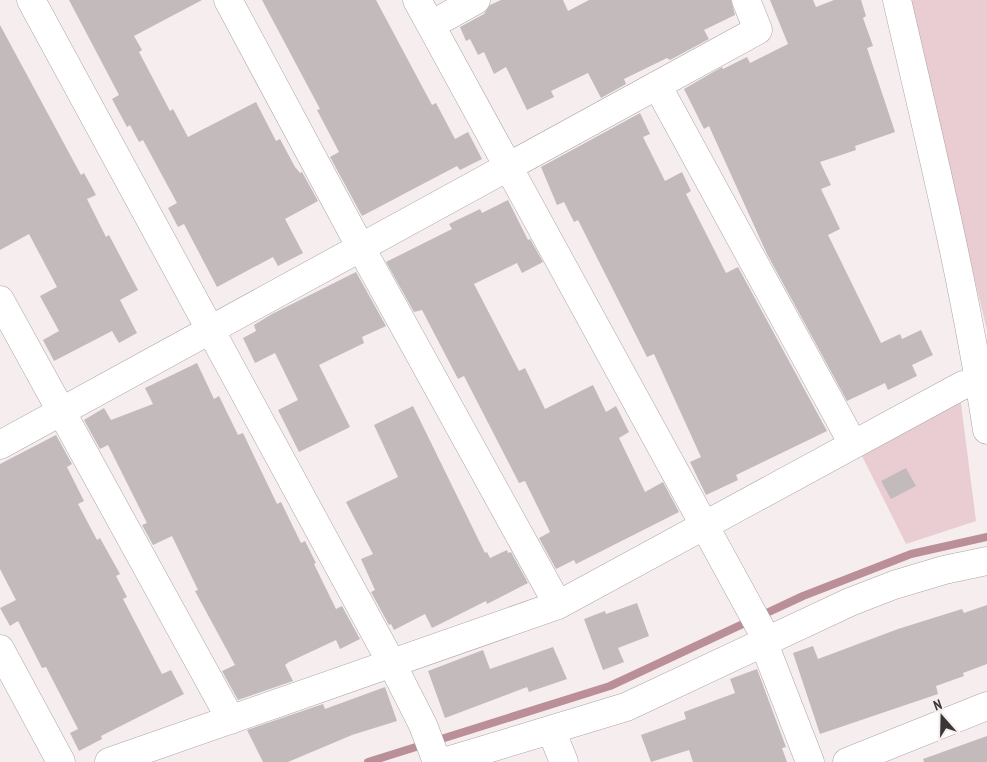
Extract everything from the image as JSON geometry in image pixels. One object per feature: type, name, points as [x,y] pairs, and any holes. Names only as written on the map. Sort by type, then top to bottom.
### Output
[{"type":"street","points":[[31,0],[392,664],[438,759],[551,730],[626,707],[760,628],[944,570],[987,561]]},
{"type":"street","points":[[228,0],[361,248],[558,605]]},
{"type":"street","points":[[417,0],[706,526],[760,628],[810,762]]},
{"type":"street","points":[[431,24],[476,0]]},
{"type":"street","points":[[0,445],[758,30],[746,0]]},
{"type":"street","points":[[897,0],[945,208],[986,419]]},
{"type":"street","points":[[657,85],[853,444]]},
{"type":"street","points":[[0,300],[231,720]]},
{"type":"street","points":[[109,762],[558,605],[963,385]]},
{"type":"street","points":[[0,650],[61,762]]},
{"type":"street","points":[[848,762],[987,706]]},
{"type":"street","points":[[551,730],[564,762]]},
{"type":"shaded area","points":[[906,0],[987,0],[987,330]]},
{"type":"shaded area","points":[[960,396],[976,521],[906,544],[859,450]]},
{"type":"building","points":[[69,0],[202,0],[134,36],[142,50],[139,52],[170,111],[173,109],[188,137],[256,102],[276,141],[280,139],[295,167],[300,173],[302,172],[318,201],[285,219],[303,253],[278,266],[273,257],[217,287],[184,224],[178,227],[168,208],[177,203],[143,140],[139,142],[130,125],[127,127],[112,99],[119,95]]},
{"type":"building","points":[[262,0],[376,0],[432,105],[436,103],[455,139],[468,132],[482,159],[460,170],[457,166],[362,216],[330,157],[339,152],[317,110],[320,109]]},
{"type":"building","points":[[501,0],[563,0],[568,11],[589,0],[731,0],[735,15],[704,30],[709,39],[670,60],[667,58],[624,79],[626,84],[601,98],[588,73],[551,91],[554,97],[527,110],[506,67],[494,74],[484,52],[478,55],[470,39],[466,41],[460,27],[484,14],[490,5]]},
{"type":"building","points":[[770,0],[813,0],[816,7],[834,0],[861,0],[866,16],[863,18],[873,46],[867,48],[895,132],[855,146],[856,150],[820,162],[831,185],[821,189],[840,229],[828,235],[881,343],[900,334],[902,339],[921,330],[933,355],[912,365],[917,376],[888,390],[885,383],[847,401],[767,254],[709,126],[704,129],[684,89],[722,67],[723,69],[747,57],[750,63],[788,44]]},
{"type":"building","points":[[0,25],[81,175],[84,173],[96,195],[87,199],[106,237],[109,235],[138,290],[120,300],[137,333],[119,343],[112,331],[54,361],[43,340],[59,331],[40,296],[57,287],[29,234],[0,250]]},
{"type":"building","points":[[640,113],[650,134],[643,137],[665,181],[682,172],[691,191],[686,194],[726,273],[738,267],[827,431],[736,475],[738,480],[706,495],[690,462],[701,457],[654,354],[647,357],[578,220],[574,222],[564,202],[557,205],[541,167]]},
{"type":"building","points":[[508,200],[528,240],[530,239],[543,262],[522,273],[517,263],[474,284],[519,371],[525,368],[545,409],[593,385],[606,412],[616,406],[629,432],[619,438],[645,492],[663,482],[679,512],[576,564],[574,560],[556,569],[539,538],[550,532],[525,481],[519,483],[464,376],[458,379],[422,310],[414,312],[386,262],[452,229],[449,224],[480,209],[482,213]]},
{"type":"building","points":[[356,272],[386,326],[362,337],[364,343],[319,365],[350,427],[299,452],[278,410],[298,400],[275,353],[255,363],[243,338],[256,331],[254,325],[272,314]]},
{"type":"building","points":[[197,363],[214,399],[219,396],[238,435],[243,433],[277,504],[281,502],[301,543],[305,541],[336,609],[342,606],[360,639],[340,649],[336,640],[289,662],[285,665],[293,681],[238,700],[222,671],[235,665],[195,591],[198,590],[172,536],[153,545],[142,525],[147,523],[108,445],[100,449],[84,420],[104,408],[111,420],[153,404],[145,388]]},
{"type":"building","points":[[413,406],[485,553],[487,552],[490,558],[507,550],[508,553],[511,552],[528,583],[487,604],[486,601],[432,628],[425,614],[394,630],[391,624],[389,625],[371,592],[375,590],[361,559],[373,554],[346,502],[398,477],[374,425]]},
{"type":"building","points":[[56,435],[72,464],[67,467],[84,501],[78,504],[97,540],[100,538],[120,574],[116,576],[127,597],[123,599],[162,674],[171,670],[184,694],[101,736],[102,739],[79,751],[70,733],[78,729],[46,667],[42,668],[18,621],[10,626],[0,608],[16,600],[0,569],[0,464]]},
{"type":"building","points":[[906,468],[916,486],[891,499],[881,481]]},
{"type":"building","points":[[637,603],[649,636],[618,648],[624,662],[603,670],[584,619],[605,611],[606,614]]},
{"type":"building","points":[[987,605],[987,664],[963,673],[964,676],[936,686],[938,694],[820,734],[793,653],[813,646],[818,659],[898,629],[962,609],[964,613]]},
{"type":"building","points":[[553,647],[567,679],[529,692],[527,687],[445,718],[428,671],[483,650],[490,669]]},
{"type":"building","points":[[757,669],[786,747],[782,748],[787,762],[693,762],[689,750],[651,762],[641,735],[686,719],[684,712],[735,693],[730,679]]},
{"type":"building","points":[[385,687],[397,721],[352,735],[288,762],[263,762],[247,730],[323,704],[325,709]]},
{"type":"building","points":[[987,736],[987,762],[924,762],[923,759]]},
{"type":"waterway","points":[[368,762],[610,686],[803,596],[911,554],[987,537]]}]
